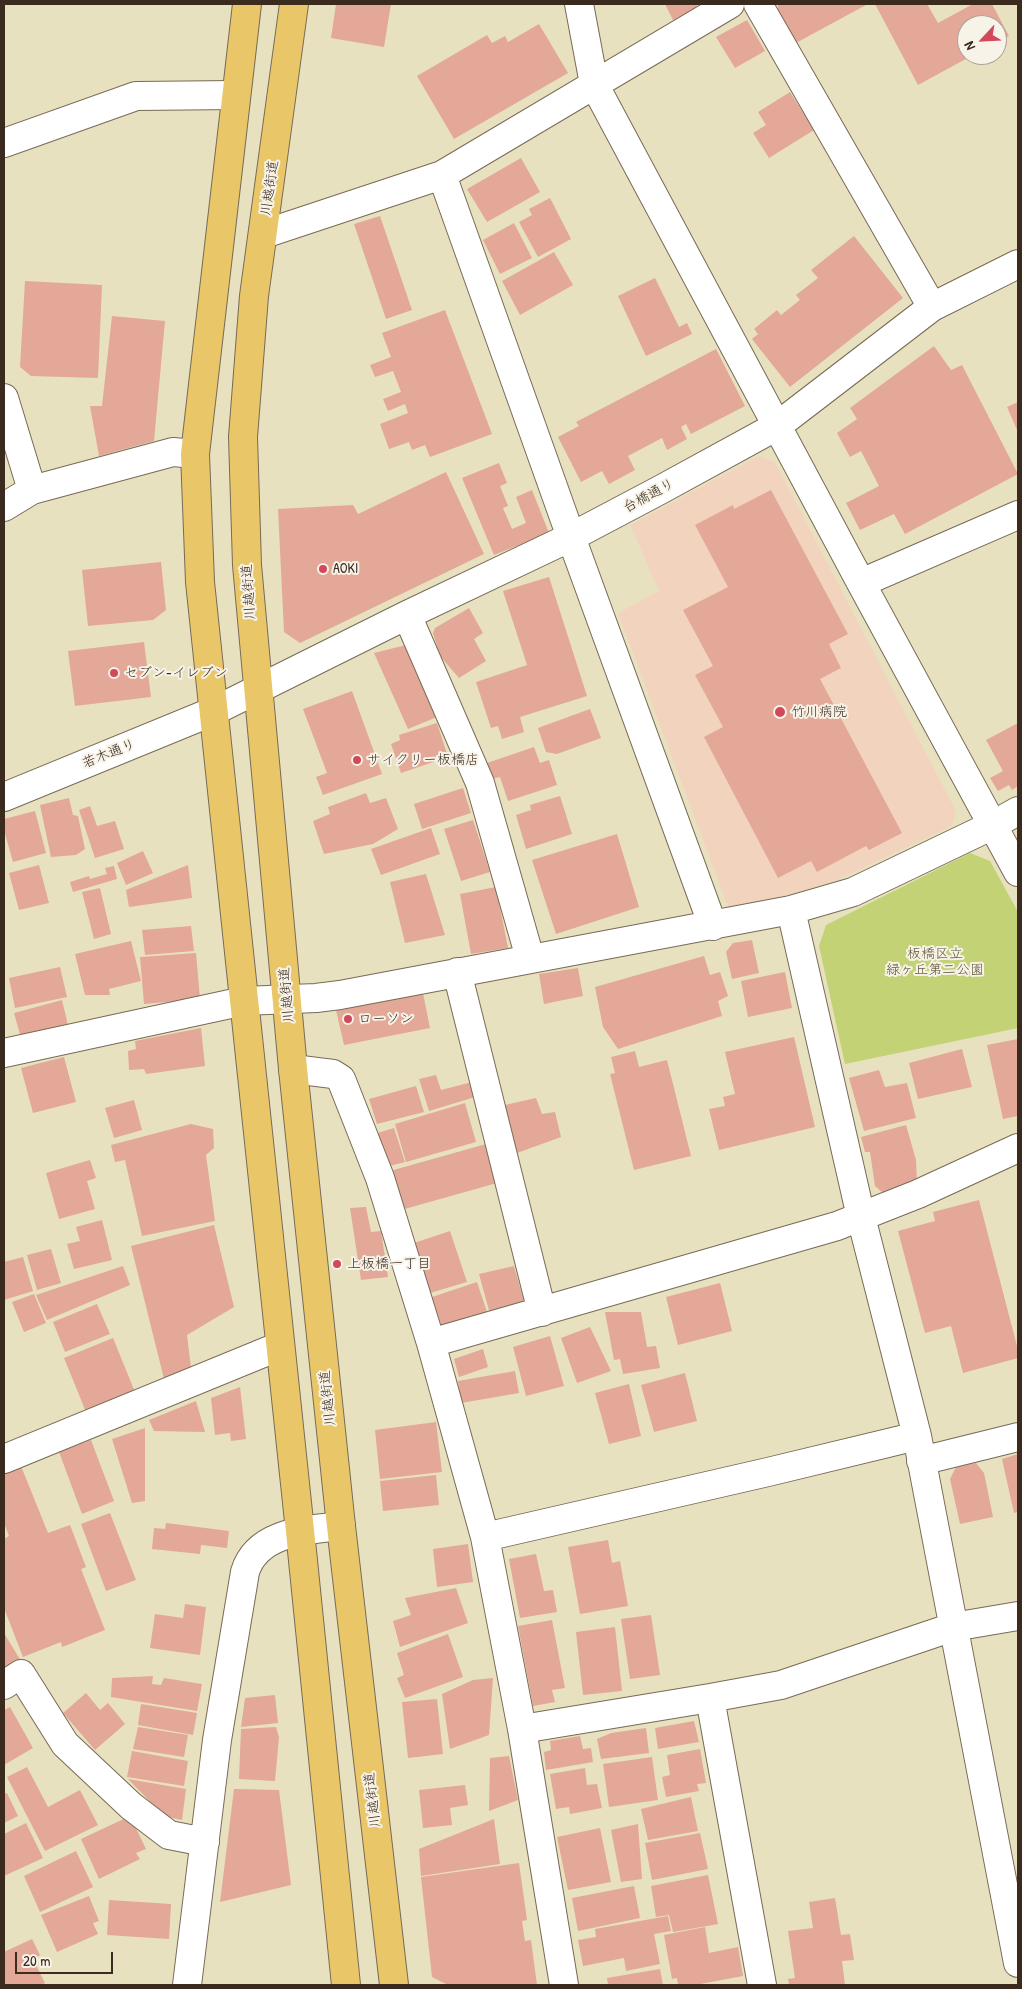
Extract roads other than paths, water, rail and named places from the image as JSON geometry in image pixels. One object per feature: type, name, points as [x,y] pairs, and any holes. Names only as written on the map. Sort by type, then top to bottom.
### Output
[{"type":"highway","points":[[247,4],[196,454],[200,582],[346,1985]]},
{"type":"highway","name":"川越街道","points":[[294,4],[254,296],[243,437],[247,565],[293,1069],[341,1526],[394,1985]]},
{"type":"street","points":[[579,4],[594,84],[1018,872]]},
{"type":"street","points":[[264,234],[442,174],[730,4]]},
{"type":"street","points":[[758,4],[932,307]]},
{"type":"street","points":[[4,143],[136,96],[236,95]]},
{"type":"street","points":[[442,174],[571,537],[713,926]]},
{"type":"street","name":"台橋通り","points":[[257,690],[407,615],[571,537],[777,426],[932,307],[1018,264]]},
{"type":"street","points":[[4,398],[32,490]]},
{"type":"street","points":[[4,507],[32,490],[173,452],[196,454]]},
{"type":"street","points":[[861,583],[1018,515]]},
{"type":"street","points":[[407,615],[480,782],[530,958]]},
{"type":"street","name":"若木通り","points":[[4,798],[214,711],[257,690]]},
{"type":"street","points":[[4,1052],[244,1001],[340,995],[791,910],[853,892],[993,826],[1018,810]]},
{"type":"street","points":[[791,910],[861,1217],[919,1448],[1018,1963]]},
{"type":"street","points":[[457,972],[542,1312]]},
{"type":"street","points":[[293,1069],[333,1074],[341,1079],[380,1178],[430,1343],[485,1537],[522,1729],[564,1985]]},
{"type":"street","points":[[430,1343],[542,1312],[861,1217],[1018,1148]]},
{"type":"street","points":[[4,1459],[280,1346]]},
{"type":"street","points":[[485,1537],[768,1472],[919,1448],[1018,1437]]},
{"type":"street","points":[[187,1985],[217,1740],[248,1561],[255,1551],[270,1541],[300,1531],[341,1526]]},
{"type":"street","points":[[522,1729],[781,1685],[953,1627],[1018,1616]]},
{"type":"street","points":[[4,1685],[21,1674],[65,1744],[131,1806],[169,1835],[205,1842]]},
{"type":"street","points":[[710,1698],[762,1985]]},
{"type":"place","name":"AOKI","points":[[323,569]]},
{"type":"place","name":"セブン-イレブン","points":[[114,673]]},
{"type":"place","name":"竹川病院","points":[[780,712]]},
{"type":"place","name":"サイクリー板橋店","points":[[357,760]]},
{"type":"place","name":"ローソン","points":[[348,1019]]},
{"type":"place","name":"上板橋一丁目","points":[[337,1264]]},
{"type":"park label","name":"板橋区立 緑ヶ丘第二公園","points":[[935,962]]}]
